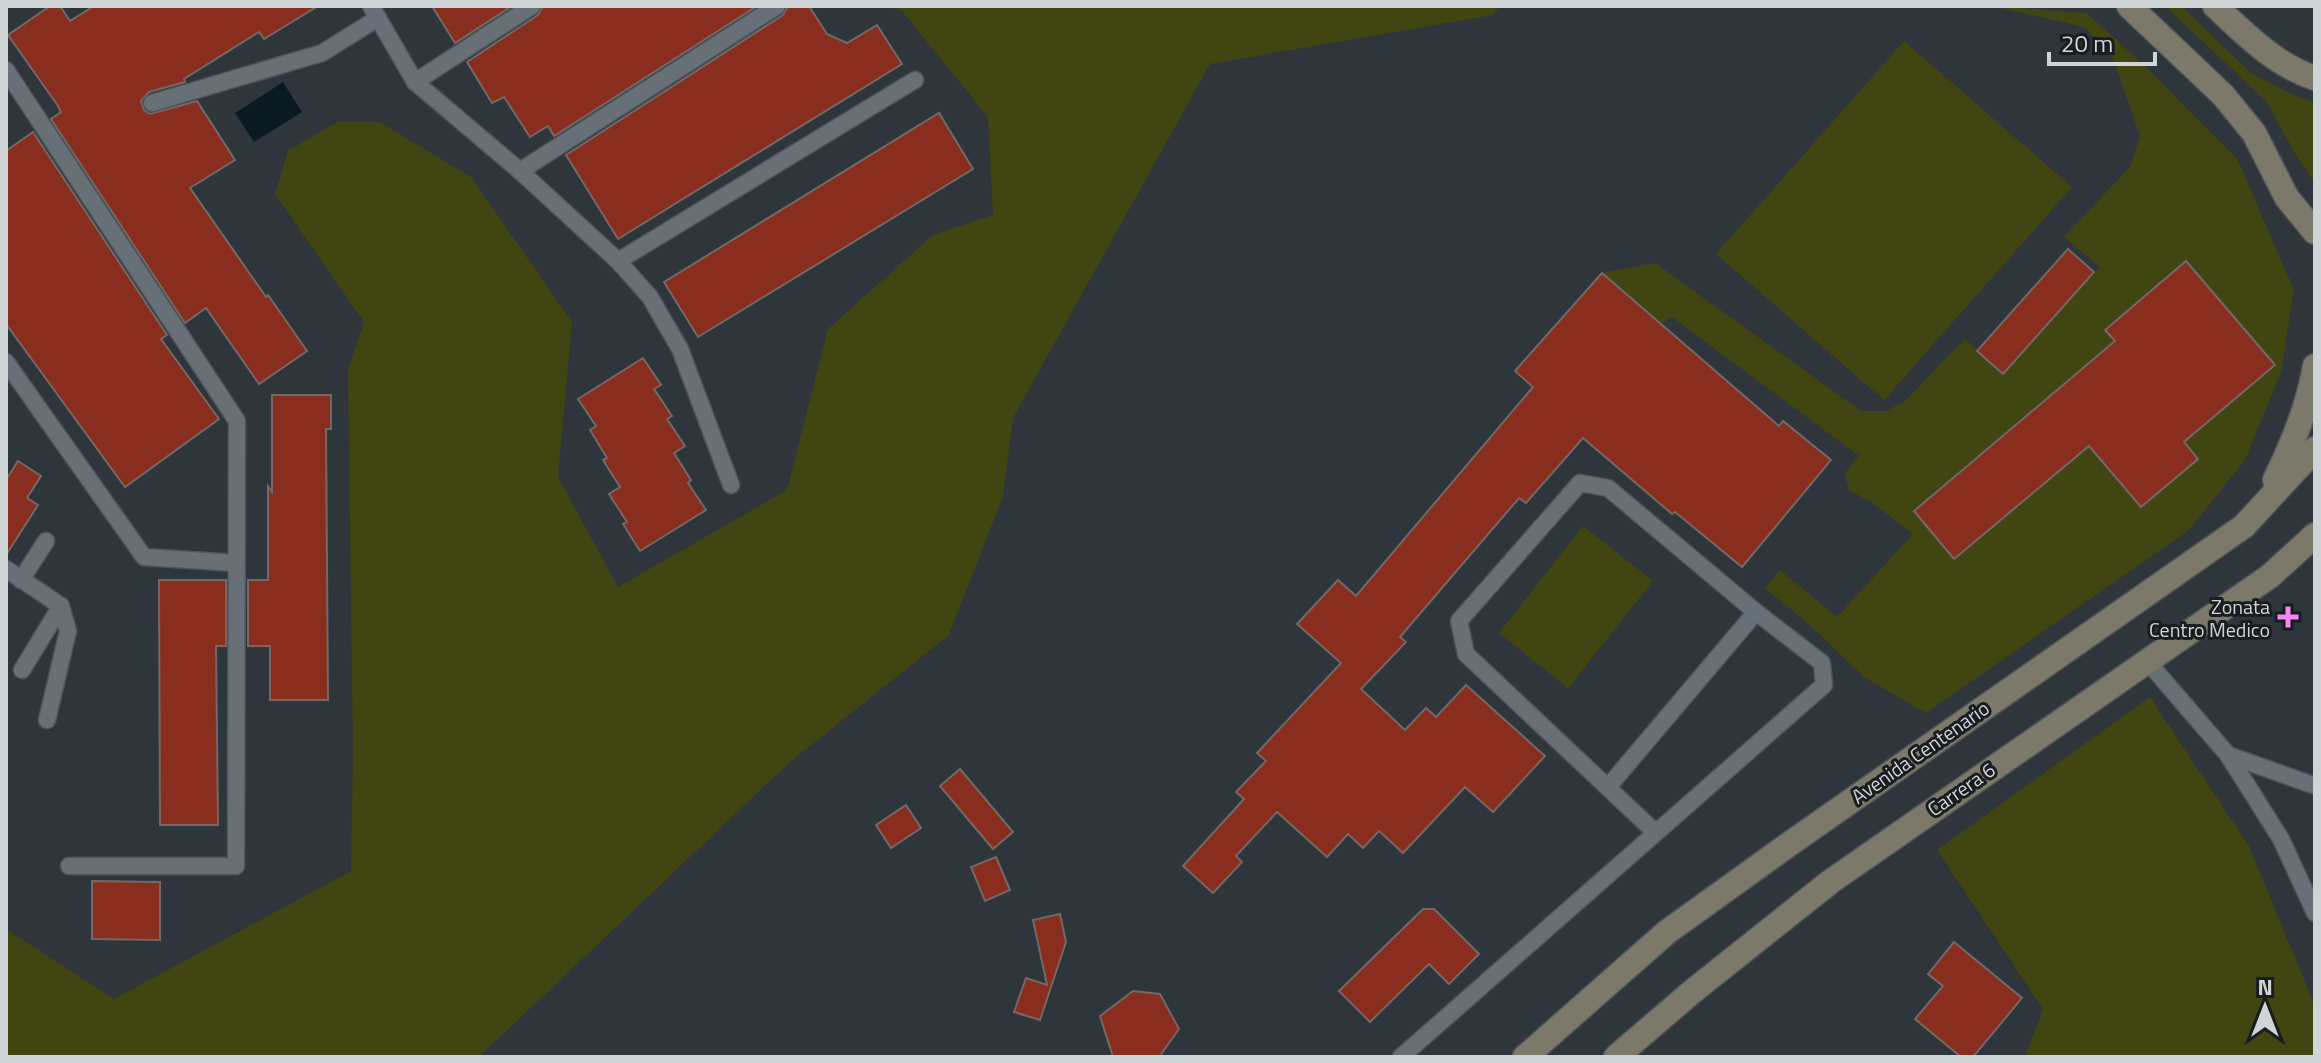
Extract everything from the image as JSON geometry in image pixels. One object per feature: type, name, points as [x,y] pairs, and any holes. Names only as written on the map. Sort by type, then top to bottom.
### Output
[{"type":"main road","points":[[2129,6],[2231,105],[2254,133],[2287,198],[2315,232]]},
{"type":"main road","points":[[2215,6],[2259,47],[2300,73],[2315,78]]},
{"type":"main road","points":[[2244,526],[2273,484],[2295,438],[2315,366]]},
{"type":"main road","name":"Avenida Centenario","points":[[1525,1057],[1667,932],[1823,819],[2244,526],[2315,449]]},
{"type":"main road","name":"Carrera 6","points":[[1616,1057],[1830,882],[2270,576],[2315,535]]},
{"type":"lane","points":[[415,82],[532,6]]},
{"type":"lane","points":[[520,171],[777,6]]},
{"type":"lane","points":[[152,103],[322,53],[375,12],[415,82],[520,171],[618,261],[650,297],[680,349],[731,485]]},
{"type":"lane","points":[[6,70],[237,421],[236,866],[69,866]]},
{"type":"lane","points":[[618,261],[915,80]]},
{"type":"lane","points":[[6,362],[144,557],[236,563]]},
{"type":"lane","points":[[1401,1057],[1656,833],[1824,685],[1822,663],[1608,488],[1580,483],[1459,621],[1466,654],[1656,833]]},
{"type":"lane","points":[[21,580],[46,541]]},
{"type":"lane","points":[[6,569],[61,606],[68,631],[47,720]]},
{"type":"lane","points":[[22,670],[61,606]]},
{"type":"lane","points":[[1608,787],[1756,612]]},
{"type":"lane","points":[[2147,661],[2228,755],[2281,839],[2315,913]]},
{"type":"lane","points":[[2228,755],[2313,785]]},
{"type":"green space","points":[[885,6],[1500,6],[1493,15],[1210,64],[1013,418],[1003,496],[949,635],[791,761],[479,1057],[6,1057],[6,929],[114,999],[351,871],[353,752],[348,371],[364,322],[275,194],[288,151],[337,122],[380,122],[471,177],[572,322],[558,477],[618,587],[787,490],[828,329],[933,235],[993,215],[988,117],[902,11]]},
{"type":"green space","points":[[1993,6],[2087,13],[2147,68],[2238,160],[2294,290],[2281,372],[2245,460],[2188,531],[1926,713],[1864,677],[1765,588],[1780,570],[1837,617],[1913,534],[1871,502],[1849,490],[1845,473],[1859,456],[1672,317],[1662,324],[1602,273],[1655,263],[1861,411],[1886,411],[1904,402],[1965,339],[2003,373],[2100,267],[2064,237],[2130,167],[2140,136],[2112,56],[2084,27]]},
{"type":"green space","points":[[2165,6],[2181,6],[2251,73],[2315,103],[2315,183],[2266,101]]},
{"type":"green space","points":[[1904,41],[2072,187],[1884,400],[1716,254]]},
{"type":"green space","points":[[1583,526],[1653,581],[1568,688],[1499,633]]},
{"type":"green space","points":[[2150,697],[2249,846],[2315,1006],[2315,1057],[2025,1057],[2043,1009],[1937,850]]},
{"type":"shaded area","points":[[283,82],[302,112],[254,142],[235,113]]},
{"type":"building","points":[[50,6],[60,6],[70,21],[94,6],[318,6],[264,39],[259,32],[184,79],[185,82],[149,92],[141,101],[144,110],[150,114],[197,101],[235,160],[190,188],[307,351],[259,384],[206,308],[185,323],[51,119],[61,112],[58,106],[8,35]]},
{"type":"building","points":[[432,6],[512,6],[455,43]]},
{"type":"building","points":[[543,6],[757,6],[554,136],[548,126],[530,137],[504,97],[492,103],[467,62],[538,15]]},
{"type":"building","points":[[788,6],[809,6],[827,34],[847,43],[877,25],[902,64],[618,239],[566,155],[783,15]]},
{"type":"building","points":[[939,113],[973,169],[698,337],[664,282]]},
{"type":"building","points":[[33,132],[167,335],[161,339],[219,419],[125,487],[6,324],[6,151]]},
{"type":"building","points":[[2068,249],[2094,272],[2003,374],[1977,351]]},
{"type":"building","points":[[2186,261],[2275,365],[2184,442],[2198,459],[2141,507],[2089,446],[1954,559],[1914,511],[2115,341],[2105,330]]},
{"type":"building","points":[[1602,273],[1779,426],[1783,421],[1831,460],[1742,567],[1675,512],[1672,514],[1583,438],[1526,503],[1519,498],[1400,637],[1406,642],[1361,689],[1405,730],[1426,708],[1436,717],[1466,685],[1545,756],[1493,812],[1465,787],[1403,853],[1379,831],[1363,848],[1348,834],[1327,857],[1277,812],[1236,856],[1242,862],[1213,893],[1183,866],[1244,799],[1236,792],[1266,761],[1257,753],[1341,663],[1297,624],[1338,580],[1356,596],[1533,387],[1515,371]]},
{"type":"building","points":[[643,358],[661,385],[654,389],[672,416],[667,419],[685,446],[674,453],[691,480],[688,483],[706,510],[640,551],[623,524],[627,522],[609,494],[620,487],[603,460],[607,458],[590,430],[596,426],[578,399]]},
{"type":"building","points":[[272,395],[331,395],[331,429],[326,429],[328,700],[270,700],[270,646],[248,646],[248,580],[268,580]]},
{"type":"building","points":[[18,461],[41,476],[27,498],[38,505],[6,555],[6,480]]},
{"type":"building","points":[[159,580],[226,580],[226,646],[216,646],[218,825],[160,825]]},
{"type":"building","points":[[960,769],[1013,832],[993,849],[940,786]]},
{"type":"building","points":[[906,805],[921,828],[891,848],[876,825]]},
{"type":"building","points":[[996,857],[1010,890],[985,901],[971,867]]},
{"type":"building","points":[[92,881],[160,882],[160,940],[92,939]]},
{"type":"building","points":[[1423,909],[1434,909],[1479,954],[1449,984],[1429,964],[1370,1022],[1339,991]]},
{"type":"building","points":[[1060,914],[1066,942],[1040,1020],[1014,1012],[1026,978],[1047,985],[1033,920]]},
{"type":"building","points":[[1954,942],[2022,998],[1973,1057],[1961,1057],[1915,1019],[1943,986],[1928,974]]},
{"type":"building","points":[[1133,991],[1160,994],[1179,1029],[1159,1057],[1113,1057],[1100,1016]]},
{"type":"place","name":"Zonata Centro Medico","points":[[2288,617]]}]
